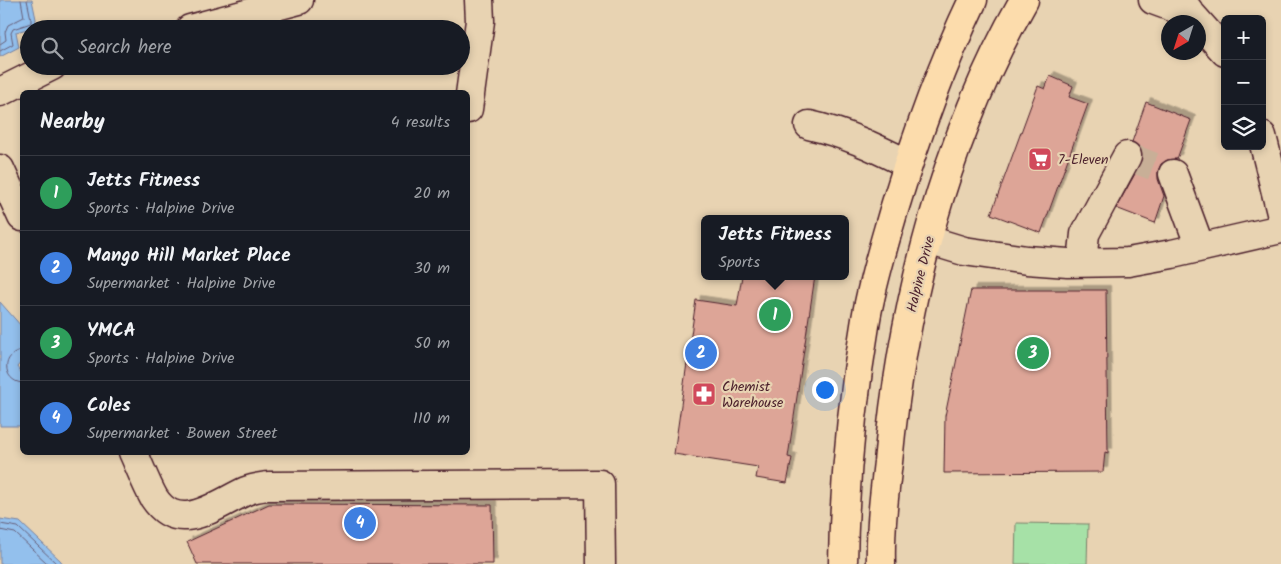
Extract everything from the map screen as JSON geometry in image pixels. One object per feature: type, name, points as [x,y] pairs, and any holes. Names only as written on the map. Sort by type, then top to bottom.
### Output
[{"type":"main road","points":[[844,564],[844,502],[850,434],[866,318],[878,266],[908,164],[946,60],[973,0]]},
{"type":"main road","name":"Halpine Drive","points":[[881,564],[892,417],[906,332],[928,240],[962,130],[1009,25],[1024,0]]},
{"type":"street","points":[[224,20],[298,0]]},
{"type":"street","points":[[470,94],[480,21],[479,0]]},
{"type":"street","points":[[1153,0],[1186,7],[1221,47]]},
{"type":"street","points":[[0,92],[34,75]]},
{"type":"street","points":[[809,124],[835,130],[863,141],[908,164]]},
{"type":"street","points":[[1265,150],[1281,213]]},
{"type":"street","points":[[1082,262],[1085,234],[1127,156]]},
{"type":"street","points":[[0,169],[20,213]]},
{"type":"street","points":[[1173,174],[1200,247]]},
{"type":"street","points":[[928,240],[964,251],[1027,260],[1068,263],[1128,262],[1281,229]]},
{"type":"street","points":[[137,461],[157,502],[168,512],[182,516],[200,513],[247,491],[268,486],[600,484],[601,564]]},
{"type":"green space","points":[[1016,523],[1088,524],[1087,564],[1015,564]]},
{"type":"water","points":[[0,0],[32,0],[36,20],[20,20],[20,31],[16,32],[19,47],[0,57]]},
{"type":"water","points":[[0,302],[20,325],[20,363],[17,367],[20,371],[20,426],[0,426]]},
{"type":"water","points":[[0,519],[20,522],[62,564],[0,564]]},
{"type":"building","name":"7-Eleven","points":[[1050,76],[1073,86],[1069,97],[1088,104],[1041,233],[991,214],[1038,86],[1045,89]]},
{"type":"building","points":[[1146,102],[1191,120],[1177,159],[1167,160],[1161,164],[1158,171],[1158,179],[1164,196],[1155,223],[1116,208],[1141,163],[1143,155],[1140,148],[1132,142]]},
{"type":"building","points":[[741,280],[814,280],[788,457],[792,458],[787,483],[756,478],[758,467],[674,454],[696,300],[737,306]]},
{"type":"building","points":[[971,290],[1106,290],[1108,453],[1105,452],[1103,472],[944,473],[945,416]]},
{"type":"building","points":[[269,504],[492,505],[493,564],[197,564],[187,542]]},
{"type":"tunnel","points":[[1127,156],[1173,174]]},
{"type":"place","name":"7-Eleven","points":[[1040,159]]},
{"type":"place","name":"Jetts Fitness","points":[[775,315]]},
{"type":"place","name":"Mango Hill Market Place","points":[[701,353]]},
{"type":"place","name":"YMCA","points":[[1033,353]]},
{"type":"place","name":"Chemist Warehouse","points":[[704,394]]},
{"type":"place","name":"Coles","points":[[360,523]]}]
